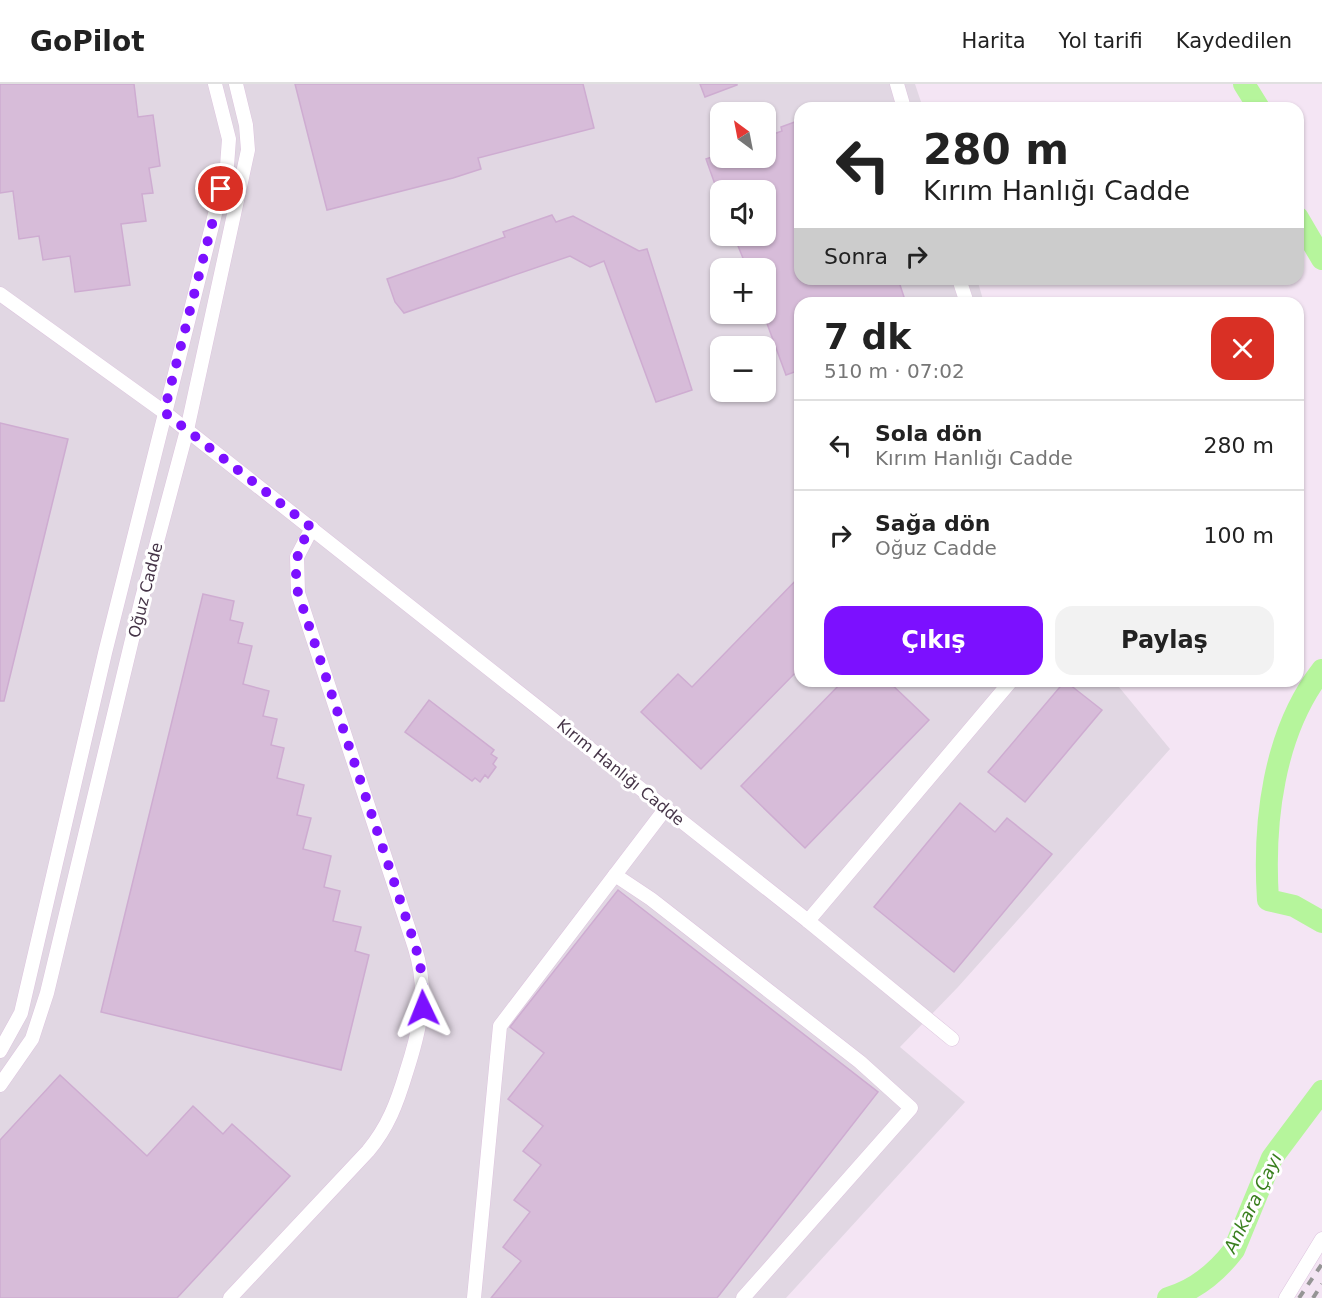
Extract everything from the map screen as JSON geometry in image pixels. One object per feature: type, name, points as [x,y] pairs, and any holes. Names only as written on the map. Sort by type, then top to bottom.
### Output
[{"type":"street","name":"Oğuz Cadde","points":[[0,1051],[21,1013],[105,653],[227,166],[230,139],[215,84]]},
{"type":"street","name":"Oğuz Cadde","points":[[0,1085],[32,1039],[47,993],[140,609],[187,430],[248,150],[246,125],[236,84]]},
{"type":"street","points":[[897,84],[902,102]]},
{"type":"street","name":"Kırım Hanlığı Cadde","points":[[0,294],[164,412],[666,808],[952,1039]]},
{"type":"street","points":[[230,1298],[378,1139],[393,1114],[420,1032],[423,1014],[423,979],[416,948],[298,593],[297,557],[302,542],[312,528]]},
{"type":"street","points":[[808,921],[1006,687]]},
{"type":"street","points":[[474,1298],[500,1026],[666,808]]},
{"type":"street","points":[[615,875],[651,899],[860,1062],[911,1108],[743,1298]]},
{"type":"street","points":[[1286,1298],[1322,1239]]},
{"type":"shaded area","points":[[0,84],[915,84],[921,102],[794,102],[794,285],[979,285],[982,297],[794,297],[794,687],[1119,687],[1170,749],[958,987],[900,1047],[965,1102],[786,1298],[0,1298]]},
{"type":"building","points":[[0,84],[134,84],[138,117],[153,115],[160,166],[149,168],[153,193],[142,194],[146,221],[121,224],[130,285],[75,292],[70,256],[43,260],[39,236],[19,239],[13,191],[0,193]]},
{"type":"building","points":[[295,84],[583,84],[594,128],[478,158],[481,169],[453,178],[327,210]]},
{"type":"building","points":[[700,84],[737,84],[737,85],[705,97]]},
{"type":"building","points":[[794,122],[794,285],[900,285],[904,297],[794,297],[794,372],[786,375],[776,348],[776,336],[772,336],[767,324],[776,324],[776,258],[743,258],[738,246],[776,246],[776,180],[713,180],[706,159],[710,158],[710,168],[776,168],[776,133],[782,131],[781,127]]},
{"type":"building","points":[[552,215],[556,222],[573,216],[639,251],[647,249],[692,390],[656,402],[604,261],[590,267],[570,256],[404,313],[395,302],[387,279],[505,237],[503,232]]},
{"type":"building","points":[[0,423],[68,439],[4,701],[0,701]]},
{"type":"building","points":[[794,582],[794,674],[701,769],[641,712],[678,674],[692,687]]},
{"type":"building","points":[[203,594],[234,601],[230,620],[243,623],[238,643],[252,646],[243,684],[269,691],[263,716],[277,719],[271,745],[284,748],[277,778],[304,785],[297,815],[311,818],[303,849],[331,856],[324,887],[340,891],[333,921],[361,927],[355,951],[369,955],[341,1070],[101,1012]]},
{"type":"building","points":[[837,687],[894,687],[929,720],[805,848],[741,786]]},
{"type":"building","points":[[1060,687],[1073,687],[1102,710],[1025,802],[988,772]]},
{"type":"building","points":[[429,700],[494,750],[491,754],[497,758],[493,764],[496,767],[488,778],[485,775],[480,782],[475,778],[472,781],[405,732]]},
{"type":"building","points":[[960,803],[995,832],[1007,818],[1052,854],[954,972],[874,907]]},
{"type":"building","points":[[618,890],[878,1092],[717,1298],[491,1298],[521,1261],[503,1247],[530,1212],[514,1200],[541,1165],[523,1151],[543,1126],[508,1099],[544,1053],[510,1027]]},
{"type":"building","points":[[60,1075],[147,1156],[193,1106],[223,1134],[232,1124],[290,1176],[177,1298],[0,1298],[0,1140]]},
{"type":"waterway","name":"Ankara Çayı","points":[[1244,84],[1255,102]]},
{"type":"waterway","name":"Ankara Çayı","points":[[1304,228],[1322,259]]},
{"type":"waterway","name":"Ankara Çayı","points":[[1322,670],[1305,695],[1282,750],[1275,780],[1267,840],[1268,900],[1294,906],[1322,922]]},
{"type":"waterway","name":"Ankara Çayı","points":[[1168,1298],[1197,1285],[1220,1266],[1234,1250],[1272,1158],[1322,1091]]},
{"type":"railway","points":[[1299,1298],[1322,1264]]},
{"type":"railway","points":[[1313,1298],[1322,1284]]},
{"type":"route","points":[[221,189],[164,412],[312,528],[302,542],[295,564],[298,593],[416,948],[423,979],[423,1008]]}]
